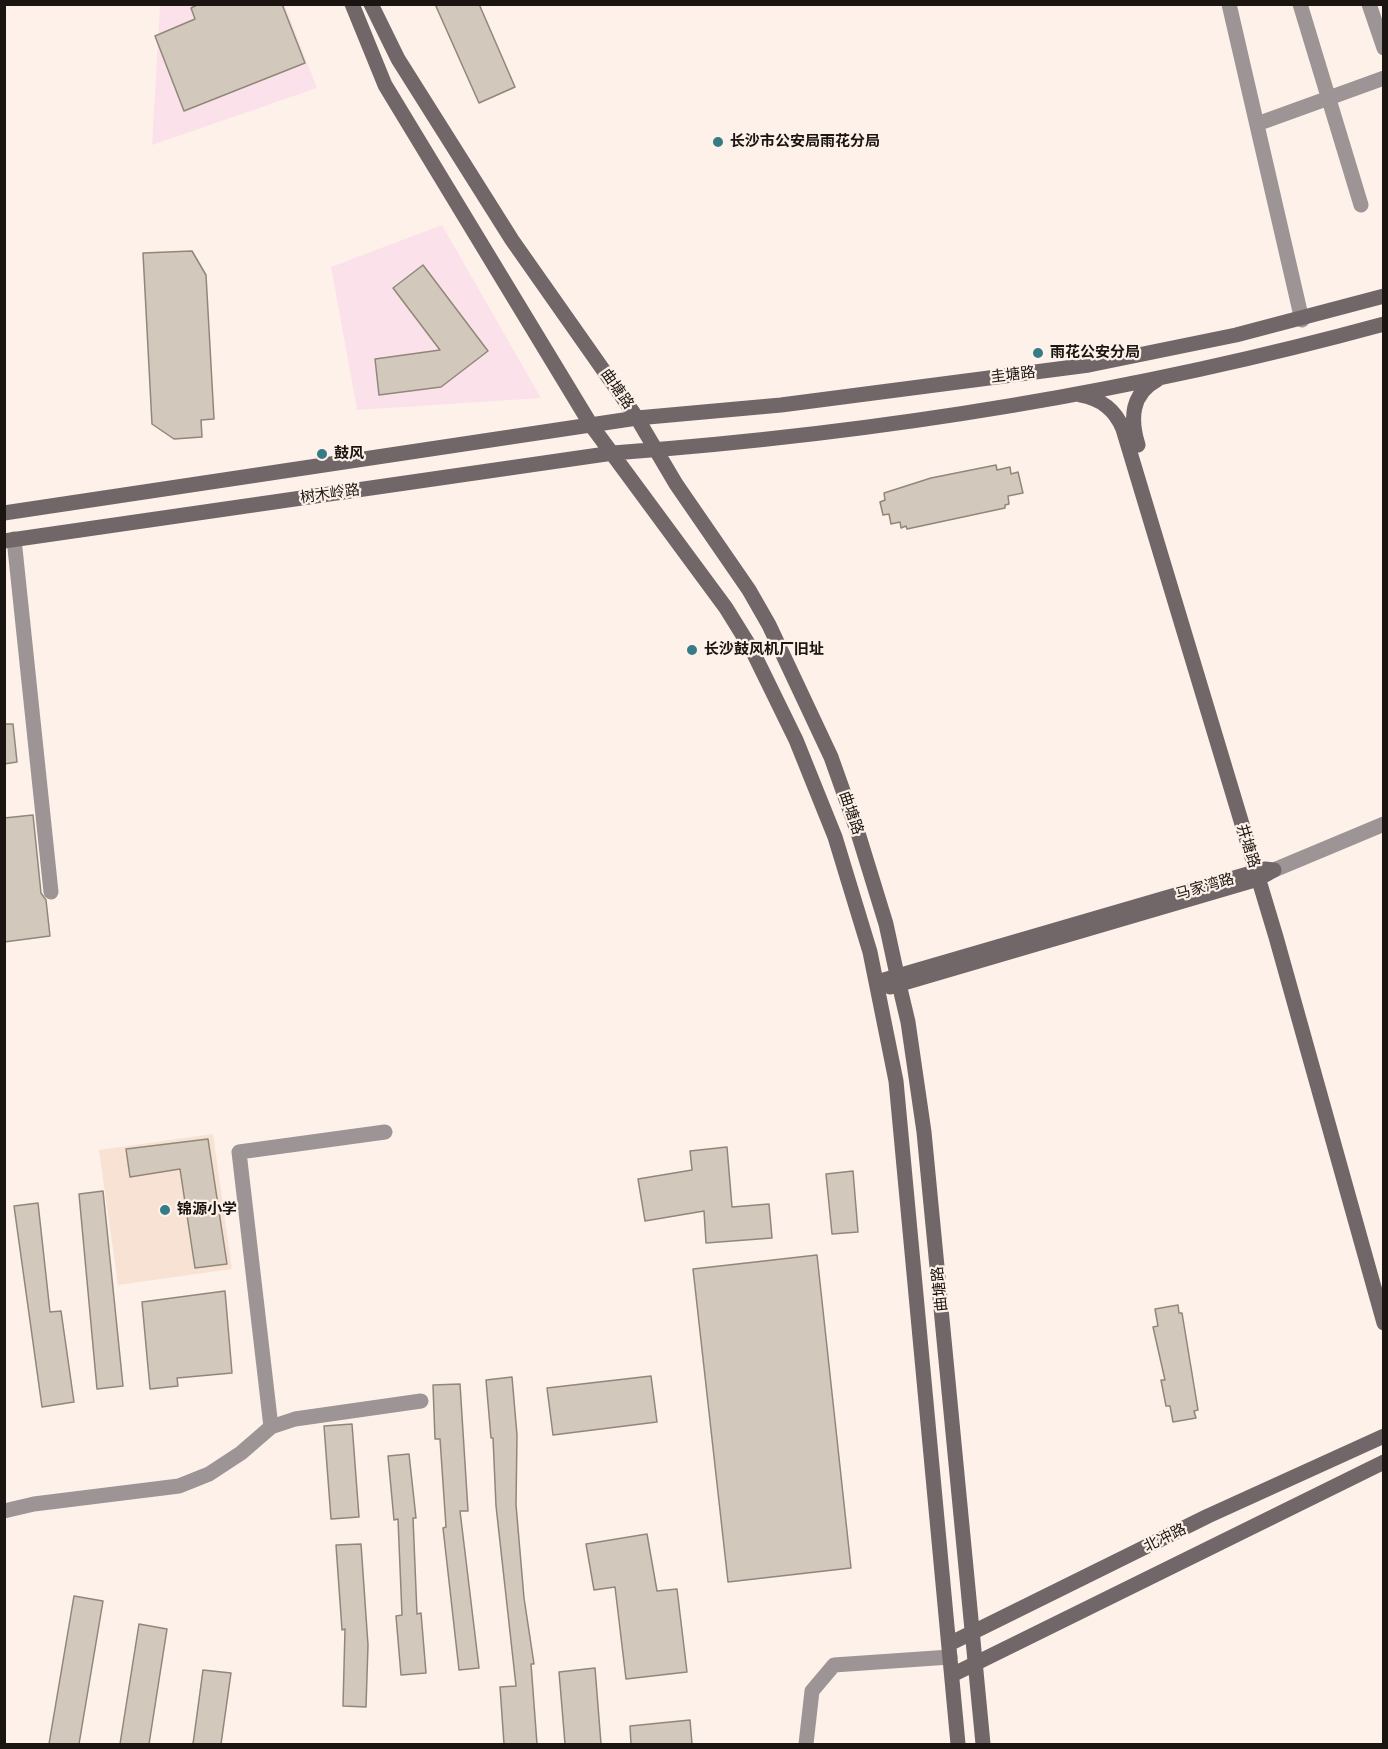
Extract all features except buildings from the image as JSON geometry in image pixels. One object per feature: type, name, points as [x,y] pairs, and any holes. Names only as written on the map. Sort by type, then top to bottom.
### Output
[{"type":"main road","name":"曲塘路","points":[[352,4],[385,85],[591,425],[726,608],[757,660],[796,740],[835,837],[878,986],[896,1081],[958,1744]]},
{"type":"main road","name":"曲塘路","points":[[370,4],[398,59],[512,240],[637,418],[754,599],[831,757],[858,833],[886,924],[899,980],[908,1022],[924,1132],[983,1744]]},
{"type":"main road","name":"圭塘路","points":[[637,418],[781,405],[1089,365],[1302,320],[1383,296]]},
{"type":"main road","name":"圭塘路","points":[[656,450],[854,429],[1077,394],[1244,360],[1383,324]]},
{"type":"main road","name":"井塘路","points":[[1163,377],[1146,386],[1139,394],[1132,417],[1133,428],[1264,874],[1383,1292]]},
{"type":"main road","name":"井塘路","points":[[1077,394],[1094,399],[1112,409],[1123,429],[1264,874],[1383,1323]]},
{"type":"main road","name":"树木岭路","points":[[4,513],[637,418]]},
{"type":"main road","name":"树木岭路","points":[[9,540],[613,453],[656,450]]},
{"type":"main road","name":"马家湾路","points":[[878,986],[1264,874]]},
{"type":"main road","name":"北冲路","points":[[950,1650],[973,1632],[1208,1516],[1383,1436]]},
{"type":"main road","name":"北冲路","points":[[952,1675],[1383,1462]]},
{"type":"street","points":[[1229,4],[1302,320]]},
{"type":"street","points":[[1300,4],[1361,205]]},
{"type":"street","points":[[1369,4],[1383,48]]},
{"type":"street","points":[[1257,124],[1383,78]]},
{"type":"street","points":[[9,540],[51,892]]},
{"type":"street","points":[[1264,874],[1383,824]]},
{"type":"street","points":[[271,1427],[239,1152],[385,1132]]},
{"type":"street","points":[[4,1511],[34,1504],[179,1486],[209,1473],[241,1453],[271,1427],[295,1419],[421,1401]]},
{"type":"street","points":[[806,1744],[812,1691],[834,1665],[950,1650]]},
{"type":"shaded area","points":[[160,5],[285,5],[317,88],[152,145]]},
{"type":"shaded area","points":[[442,225],[541,398],[357,410],[331,267]]},
{"type":"shaded area","name":"锦源小学","points":[[213,1134],[232,1269],[118,1285],[99,1150]]},
{"type":"place","name":"长沙市公安局雨花分局","points":[[718,142]]},
{"type":"place","name":"雨花公安分局","points":[[1038,353]]},
{"type":"place","name":"鼓风","points":[[322,454]]},
{"type":"place","name":"长沙鼓风机厂旧址","points":[[692,650]]},
{"type":"place","name":"锦源小学","points":[[165,1210]]}]
